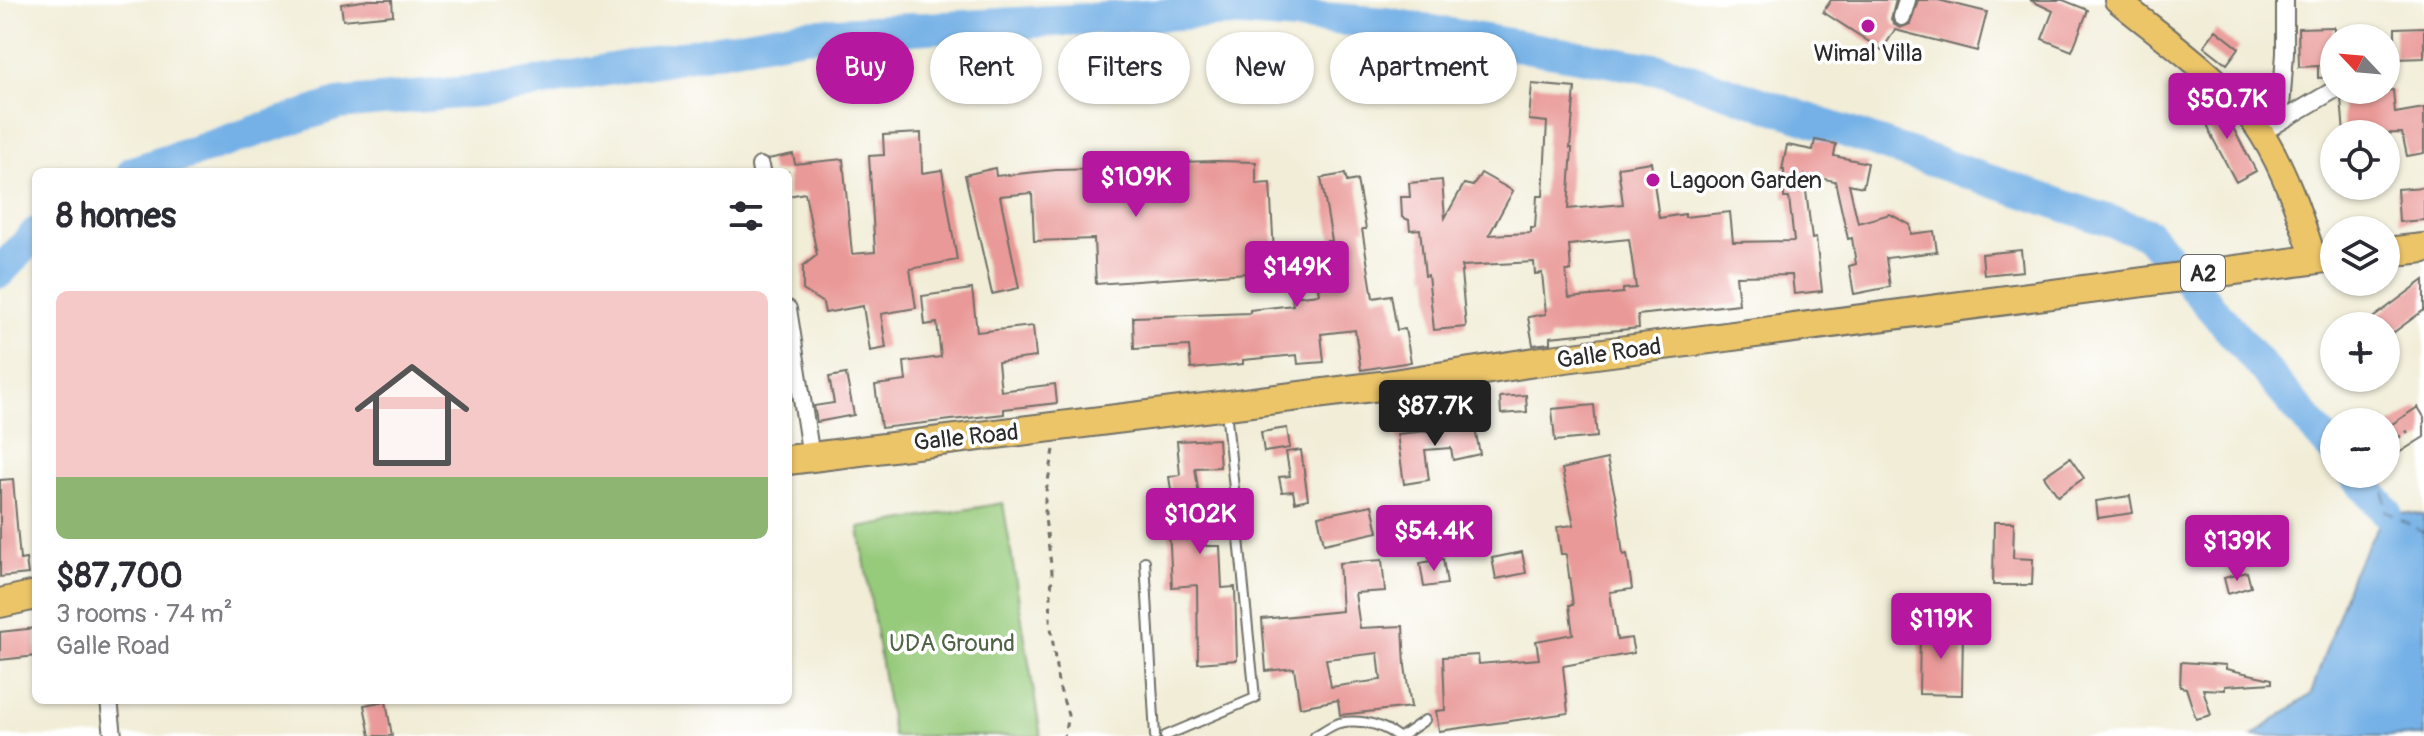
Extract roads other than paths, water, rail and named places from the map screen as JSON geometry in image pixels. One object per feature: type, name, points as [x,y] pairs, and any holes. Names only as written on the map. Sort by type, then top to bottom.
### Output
[{"type":"highway","points":[[2400,251],[2424,248]]},
{"type":"highway","name":"Galle Road","points":[[800,459],[1380,386],[1551,360],[2312,259]]},
{"type":"highway","points":[[0,603],[32,596]]},
{"type":"main road","points":[[2117,0],[2271,127],[2312,259]]},
{"type":"street","points":[[1902,17],[1907,0]]},
{"type":"street","points":[[2271,127],[2285,53],[2285,0]]},
{"type":"street","points":[[2271,127],[2320,98]]},
{"type":"street","points":[[792,359],[800,459]]},
{"type":"street","points":[[109,704],[113,736]]},
{"type":"lane","points":[[1165,736],[1255,698],[1226,404]]},
{"type":"lane","points":[[1145,561],[1155,736]]},
{"type":"lane","points":[[1315,736],[1337,723],[1367,723],[1382,726],[1399,736],[1425,720]]},
{"type":"water","points":[[2386,511],[2424,515],[2424,736],[2252,736],[2311,694],[2352,574]]},
{"type":"waterway","points":[[145,168],[338,104],[500,89],[803,35],[1232,11],[1386,23],[1666,71],[2148,234],[2320,435]]},
{"type":"waterway","points":[[0,272],[32,237]]},
{"type":"waterway","points":[[2366,488],[2386,511]]},
{"type":"place","name":"Wimal Villa","points":[[1868,26]]},
{"type":"place","name":"Lagoon Garden","points":[[1653,180]]},
{"type":"park label","name":"UDA Ground","points":[[952,643]]}]
